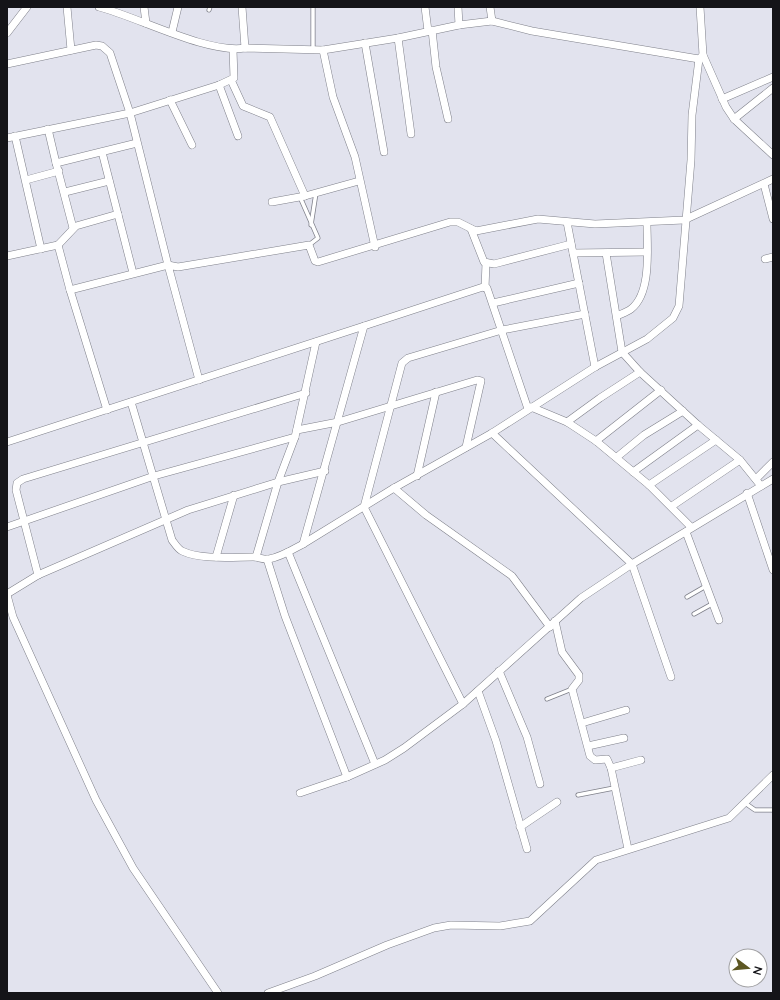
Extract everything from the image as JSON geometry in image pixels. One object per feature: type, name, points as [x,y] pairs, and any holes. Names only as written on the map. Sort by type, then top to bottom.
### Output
[{"type":"street","points":[[7,33],[27,7]]},
{"type":"street","points":[[67,7],[71,50]]},
{"type":"street","points":[[99,7],[172,32],[233,50],[245,48],[323,50],[398,38],[459,25],[492,21],[551,35],[701,57]]},
{"type":"street","points":[[144,7],[146,23]]},
{"type":"street","points":[[172,32],[178,7]]},
{"type":"street","points":[[242,7],[245,48]]},
{"type":"street","points":[[425,7],[436,67],[448,119]]},
{"type":"street","points":[[458,7],[459,25]]},
{"type":"street","points":[[490,7],[492,21]]},
{"type":"street","points":[[131,402],[145,443],[172,540],[182,551],[216,557],[256,557],[267,559],[288,552],[303,544],[394,488],[492,433],[595,367],[646,339],[673,318],[677,311],[684,220],[691,160],[694,93],[701,57],[700,7]]},
{"type":"street","points":[[398,38],[410,134]]},
{"type":"street","points":[[365,43],[384,152]]},
{"type":"street","points":[[7,64],[96,45],[106,49],[112,57],[130,113],[168,265],[199,380]]},
{"type":"street","points":[[7,138],[130,113],[220,85],[231,80],[235,74],[233,50]]},
{"type":"street","points":[[323,50],[333,97],[355,157],[359,181],[375,247]]},
{"type":"street","points":[[701,57],[734,120],[773,155]]},
{"type":"street","points":[[722,99],[773,76]]},
{"type":"street","points":[[231,80],[243,106],[270,118],[302,197]]},
{"type":"street","points":[[220,85],[238,136]]},
{"type":"street","points":[[734,120],[773,88]]},
{"type":"street","points":[[170,100],[192,145]]},
{"type":"street","points":[[48,129],[73,228]]},
{"type":"street","points":[[15,136],[42,249]]},
{"type":"street","points":[[56,163],[137,143]]},
{"type":"street","points":[[102,152],[133,273]]},
{"type":"street","points":[[26,180],[59,171]]},
{"type":"street","points":[[70,290],[168,265],[178,267],[309,245],[315,261],[318,262],[375,247],[450,222],[458,222],[476,231],[538,219],[595,224],[647,223],[684,220],[773,179]]},
{"type":"street","points":[[65,192],[109,181]]},
{"type":"street","points":[[272,202],[302,197],[359,181]]},
{"type":"street","points":[[764,184],[773,219]]},
{"type":"street","points":[[7,256],[58,245],[73,228],[118,214]]},
{"type":"street","points":[[567,222],[595,367]]},
{"type":"street","points":[[617,316],[632,308],[642,293],[646,282],[647,223]]},
{"type":"street","points":[[471,229],[484,262],[486,263],[485,288]]},
{"type":"street","points":[[486,263],[494,264],[571,244]]},
{"type":"street","points":[[58,245],[70,290],[107,410]]},
{"type":"street","points":[[573,253],[647,252]]},
{"type":"street","points":[[606,253],[622,352],[640,372],[698,425],[740,460],[761,486]]},
{"type":"street","points":[[765,259],[773,257]]},
{"type":"street","points":[[493,303],[579,283]]},
{"type":"street","points":[[485,288],[489,290],[529,408]]},
{"type":"street","points":[[7,442],[485,288]]},
{"type":"street","points":[[462,704],[364,507],[402,362],[408,358],[502,330],[585,314]]},
{"type":"street","points":[[303,544],[325,471],[364,326]]},
{"type":"street","points":[[256,557],[278,482],[296,433],[306,394],[316,342]]},
{"type":"street","points":[[567,422],[640,372]]},
{"type":"street","points":[[7,527],[154,476],[477,380],[481,381],[466,448]]},
{"type":"street","points":[[596,441],[661,390]]},
{"type":"street","points":[[417,476],[436,392]]},
{"type":"street","points":[[38,575],[16,490],[17,484],[23,479],[306,394]]},
{"type":"street","points":[[529,408],[567,422],[596,441],[617,457],[672,506],[689,530],[706,586],[719,620]]},
{"type":"street","points":[[617,457],[644,436],[683,411]]},
{"type":"street","points":[[633,472],[698,425]]},
{"type":"street","points":[[492,433],[632,564],[671,677]]},
{"type":"street","points":[[649,485],[716,440]]},
{"type":"street","points":[[672,506],[740,460]]},
{"type":"street","points":[[756,479],[773,462]]},
{"type":"street","points":[[218,993],[133,868],[106,819],[16,624],[7,594],[38,575],[166,518],[234,495],[278,482],[325,471]]},
{"type":"street","points":[[300,794],[346,777],[375,764],[404,748],[478,691],[581,598],[632,564],[747,493],[773,479]]},
{"type":"street","points":[[394,488],[426,515],[512,576],[552,624],[562,652],[579,675],[579,680],[572,689],[590,756],[595,760],[607,759],[611,768],[628,849]]},
{"type":"street","points":[[747,493],[773,570]]},
{"type":"street","points":[[216,557],[234,495]]},
{"type":"street","points":[[288,552],[375,764]]},
{"type":"street","points":[[267,559],[285,616],[346,777]]},
{"type":"street","points":[[499,671],[527,737],[540,784]]},
{"type":"street","points":[[478,691],[496,741],[527,850]]},
{"type":"street","points":[[582,723],[626,710]]},
{"type":"street","points":[[588,746],[624,738]]},
{"type":"street","points":[[611,768],[641,760]]},
{"type":"street","points":[[268,993],[315,976],[387,945],[434,928],[451,925],[500,926],[530,921],[536,918],[546,905],[587,867],[601,858],[729,818],[773,775]]},
{"type":"street","points":[[520,827],[557,802]]},
{"type":"lane","points":[[312,50],[314,7]]},
{"type":"lane","points":[[311,225],[316,193]]},
{"type":"lane","points":[[302,197],[311,225],[316,231],[318,238],[309,245]]},
{"type":"lane","points":[[687,597],[706,586]]},
{"type":"lane","points":[[694,614],[712,604]]},
{"type":"lane","points":[[547,699],[572,689]]},
{"type":"lane","points":[[578,795],[614,788]]},
{"type":"lane","points":[[745,803],[755,810],[773,810]]}]
